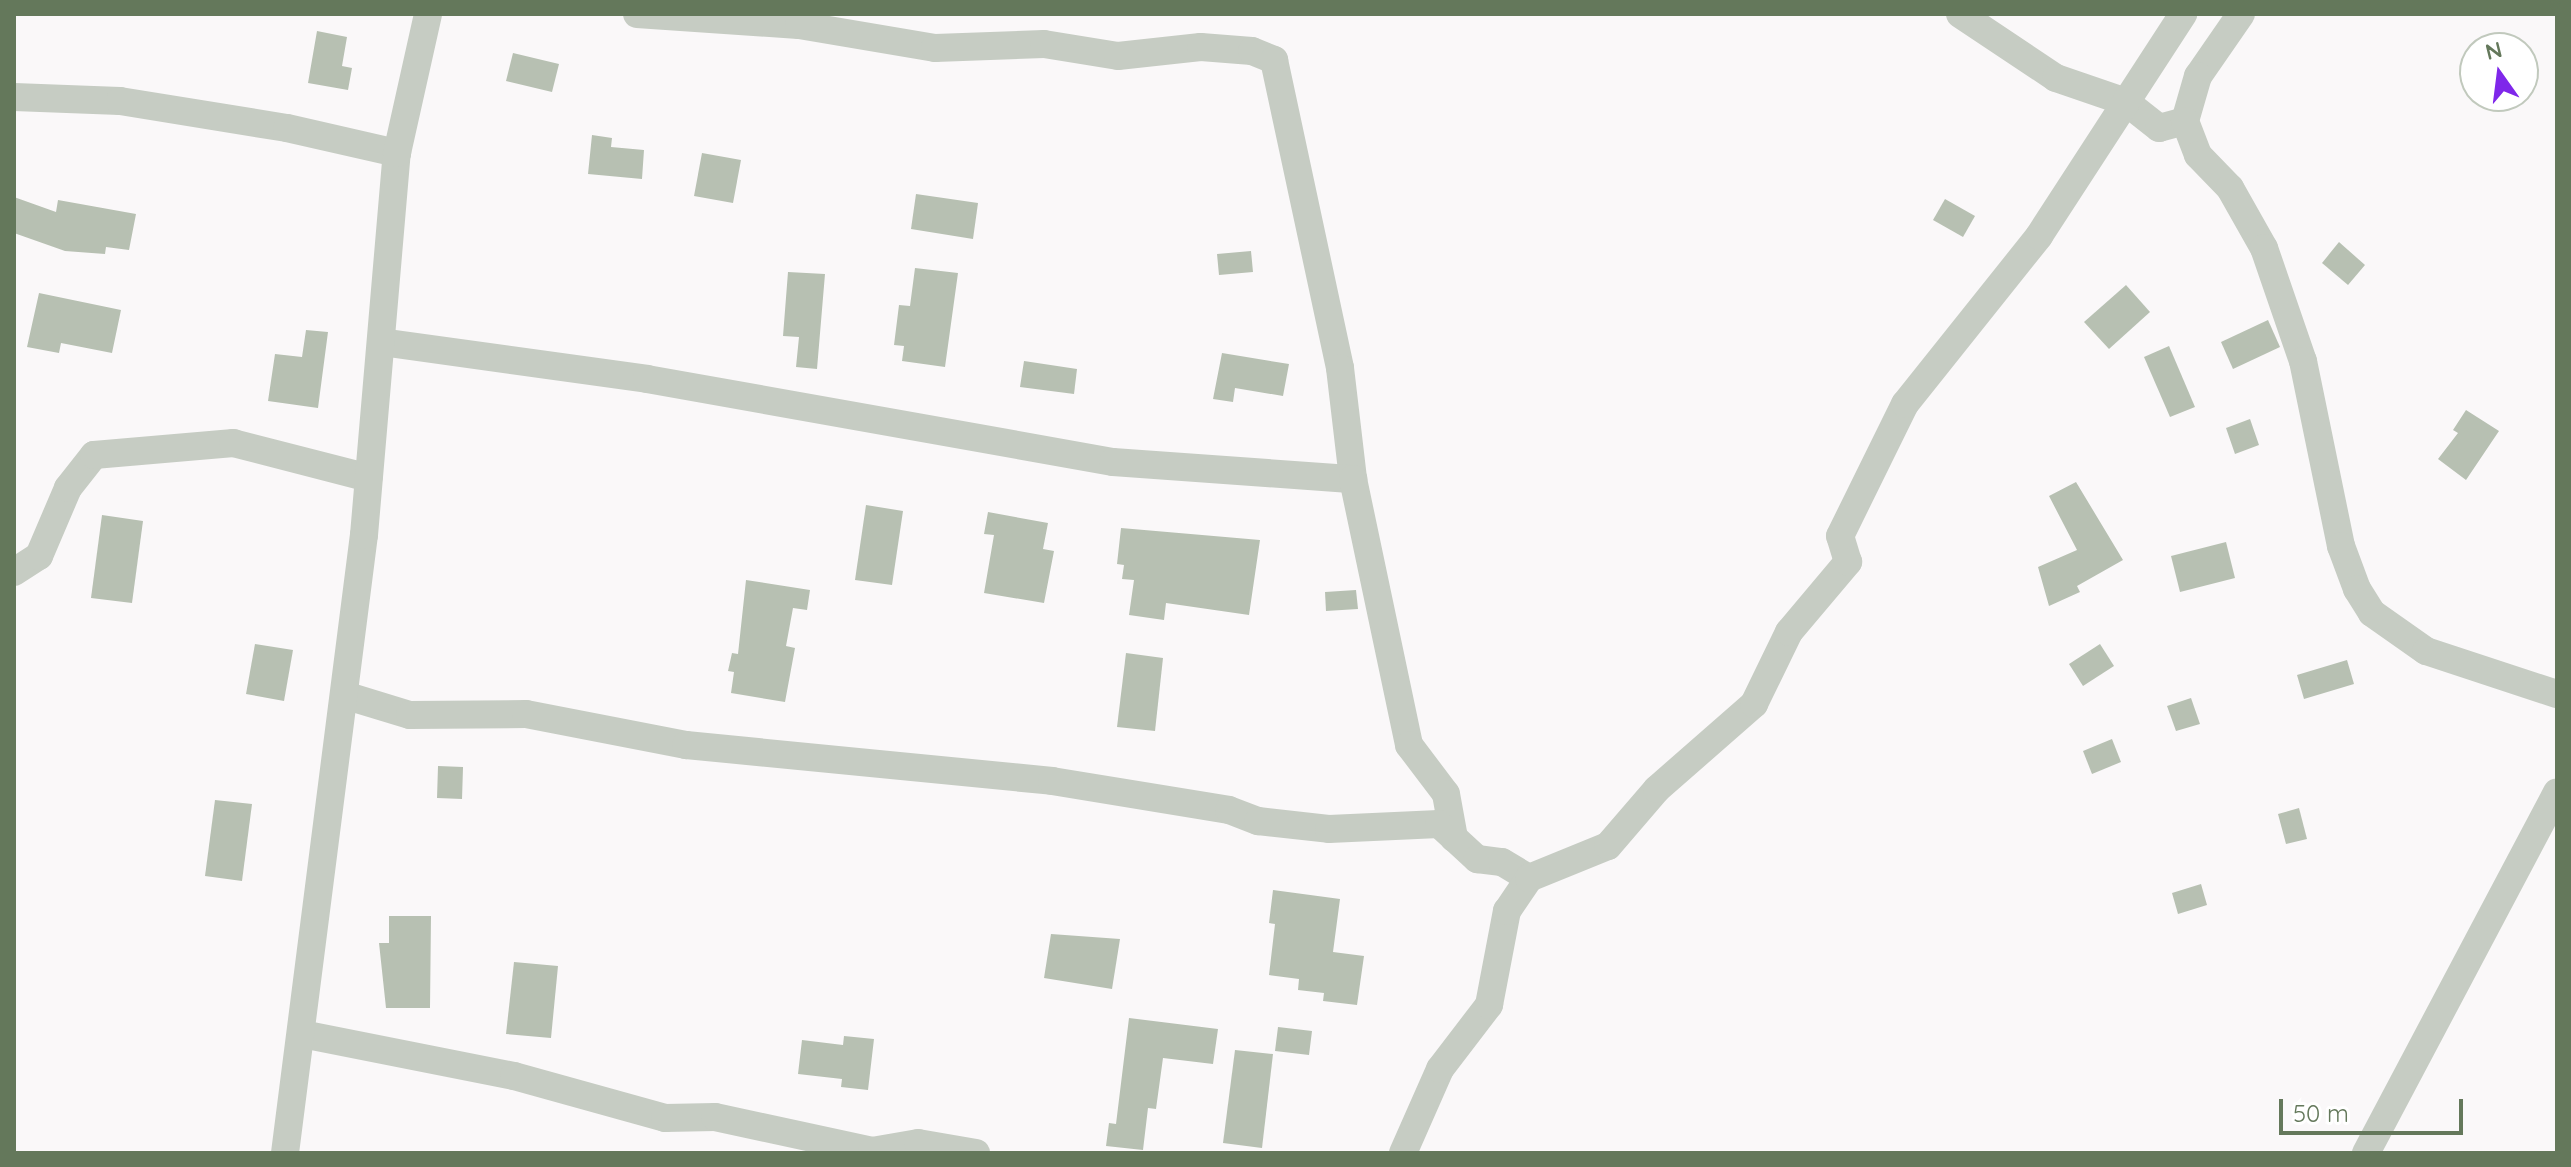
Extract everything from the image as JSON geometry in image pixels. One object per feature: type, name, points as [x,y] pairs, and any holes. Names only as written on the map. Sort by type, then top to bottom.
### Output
[{"type":"street","points":[[285,1153],[369,478],[397,153],[428,14]]},
{"type":"street","points":[[637,14],[799,25],[935,48],[1044,44],[1118,56],[1201,47],[1252,51],[1274,60],[1340,368],[1353,479],[1409,745],[1446,794],[1454,838]]},
{"type":"street","points":[[1960,14],[2056,78],[2126,102],[2159,128],[2185,121]]},
{"type":"street","points":[[1403,1153],[1440,1069],[1489,1005],[1507,911],[1529,878],[1608,846],[1657,789],[1754,704],[1789,632],[1848,562],[1840,536],[1905,404],[2039,236],[2183,14]]},
{"type":"street","points":[[2241,14],[2198,76],[2185,121],[2198,155],[2230,188],[2264,248],[2307,375],[2341,546],[2372,613],[2426,651],[2557,694]]},
{"type":"street","points":[[14,97],[120,101],[287,128],[397,153]]},
{"type":"street","points":[[381,342],[647,379],[1113,462],[1353,479]]},
{"type":"street","points":[[14,572],[39,556],[68,488],[94,455],[233,443],[369,478]]},
{"type":"street","points":[[344,695],[410,715],[526,714],[686,745],[1052,781],[1229,810],[1258,821],[1329,829],[1439,824],[1477,859],[1502,862],[1529,878]]},
{"type":"street","points":[[2366,1153],[2557,792]]},
{"type":"street","points":[[302,1034],[514,1076],[665,1118],[715,1117],[872,1151],[918,1143],[976,1153]]},
{"type":"building","points":[[317,31],[347,37],[342,66],[352,68],[348,90],[308,83]]},
{"type":"building","points":[[513,53],[559,64],[552,92],[506,81]]},
{"type":"building","points":[[592,135],[612,138],[611,147],[644,150],[642,179],[588,174]]},
{"type":"building","points":[[702,153],[741,160],[733,203],[694,196]]},
{"type":"building","points":[[916,194],[978,203],[973,239],[911,229]]},
{"type":"building","points":[[14,197],[56,212],[58,200],[136,214],[129,250],[106,247],[105,254],[65,251],[14,233]]},
{"type":"building","points":[[1945,199],[1975,216],[1963,237],[1933,220]]},
{"type":"building","points":[[2339,242],[2365,265],[2348,285],[2322,263]]},
{"type":"building","points":[[1251,251],[1253,272],[1219,275],[1217,254]]},
{"type":"building","points":[[915,268],[958,273],[945,367],[902,361],[904,346],[894,345],[899,305],[910,306]]},
{"type":"building","points":[[788,272],[825,274],[817,369],[796,367],[799,337],[783,336]]},
{"type":"building","points":[[2126,285],[2150,312],[2109,349],[2084,322]]},
{"type":"building","points":[[39,293],[121,310],[112,353],[61,343],[59,353],[27,347]]},
{"type":"building","points":[[2268,320],[2280,347],[2233,369],[2221,342]]},
{"type":"building","points":[[306,330],[328,332],[318,408],[268,401],[275,354],[302,357]]},
{"type":"building","points":[[2169,346],[2195,407],[2170,417],[2144,357]]},
{"type":"building","points":[[1222,353],[1289,364],[1283,396],[1235,388],[1233,402],[1213,399]]},
{"type":"building","points":[[1024,361],[1077,369],[1074,394],[1020,387]]},
{"type":"building","points":[[2466,410],[2499,431],[2466,480],[2438,459],[2458,433],[2453,430]]},
{"type":"building","points":[[2250,419],[2259,445],[2235,454],[2226,428]]},
{"type":"building","points":[[2076,482],[2123,560],[2077,586],[2080,592],[2049,606],[2038,567],[2077,550],[2049,496]]},
{"type":"building","points":[[866,505],[903,511],[892,585],[855,580]]},
{"type":"building","points":[[988,512],[1048,523],[1043,549],[1054,551],[1044,603],[984,593],[994,535],[984,534]]},
{"type":"building","points":[[102,515],[143,521],[132,603],[91,598]]},
{"type":"building","points":[[1121,528],[1260,540],[1249,615],[1166,603],[1164,620],[1129,615],[1134,580],[1122,579],[1124,565],[1117,564]]},
{"type":"building","points":[[2226,542],[2235,578],[2180,592],[2171,556]]},
{"type":"building","points":[[746,580],[810,590],[807,610],[793,608],[786,646],[795,648],[785,702],[731,693],[734,672],[728,671],[732,653],[738,654]]},
{"type":"building","points":[[1356,590],[1358,609],[1326,611],[1325,592]]},
{"type":"building","points":[[255,644],[293,650],[284,701],[246,694]]},
{"type":"building","points":[[2100,644],[2114,666],[2083,686],[2069,664]]},
{"type":"building","points":[[1126,653],[1163,658],[1155,731],[1117,727]]},
{"type":"building","points":[[2347,660],[2354,684],[2304,699],[2297,675]]},
{"type":"building","points":[[2191,698],[2200,724],[2176,731],[2167,706]]},
{"type":"building","points":[[2112,739],[2121,762],[2092,774],[2083,751]]},
{"type":"building","points":[[438,766],[463,767],[462,799],[437,798]]},
{"type":"building","points":[[215,800],[252,804],[242,881],[205,876]]},
{"type":"building","points":[[2299,808],[2307,839],[2286,844],[2278,814]]},
{"type":"building","points":[[2201,884],[2207,905],[2178,914],[2172,893]]},
{"type":"building","points":[[1273,890],[1340,899],[1333,952],[1364,956],[1357,1005],[1323,1001],[1324,993],[1298,990],[1299,979],[1269,975],[1275,924],[1269,923]]},
{"type":"building","points":[[389,916],[431,916],[430,1008],[386,1008],[379,943],[389,943]]},
{"type":"building","points":[[1051,934],[1120,939],[1112,989],[1044,978]]},
{"type":"building","points":[[514,962],[558,966],[551,1038],[506,1034]]},
{"type":"building","points":[[1129,1018],[1218,1029],[1213,1064],[1163,1058],[1156,1109],[1148,1108],[1143,1150],[1106,1146],[1109,1123],[1116,1124]]},
{"type":"building","points":[[1278,1027],[1312,1031],[1309,1055],[1275,1051]]},
{"type":"building","points":[[844,1036],[874,1039],[868,1090],[841,1087],[842,1079],[798,1074],[802,1040],[843,1045]]},
{"type":"building","points":[[1235,1050],[1273,1054],[1262,1148],[1223,1143]]}]
